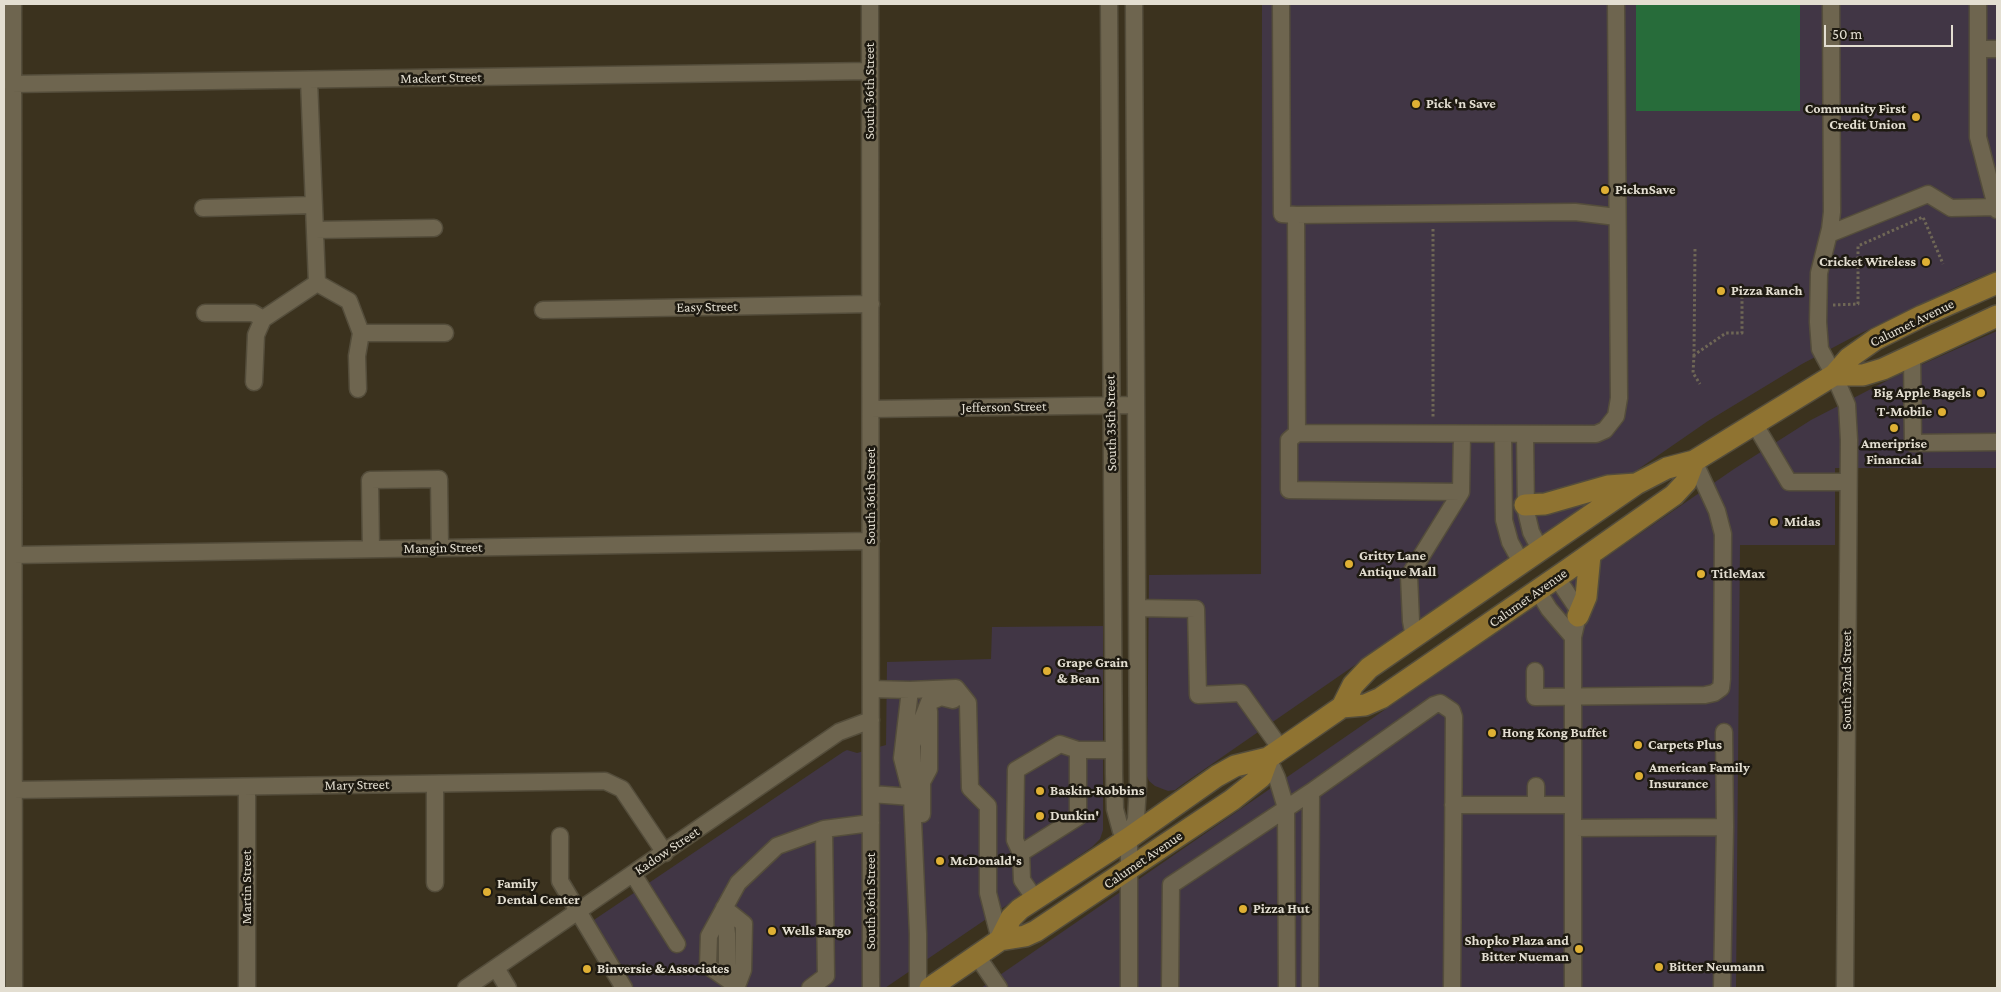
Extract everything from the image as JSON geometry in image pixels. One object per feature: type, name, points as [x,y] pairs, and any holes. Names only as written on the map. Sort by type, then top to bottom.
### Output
[{"type":"main road","name":"Calumet Avenue","points":[[1342,707],[1352,684],[1361,674],[1636,484],[1666,468],[1694,461],[1834,375],[1849,358],[1876,338],[1997,284]]},
{"type":"main road","name":"Calumet Avenue","points":[[1834,375],[1869,374],[1997,316]]},
{"type":"main road","name":"Calumet Avenue","points":[[930,988],[1000,940],[1015,914],[1129,838],[1223,772],[1274,753],[1342,707],[1365,705],[1381,698],[1557,578],[1674,495],[1686,482],[1694,461]]},
{"type":"main road","points":[[1525,504],[1545,504],[1610,486],[1636,484]]},
{"type":"main road","points":[[1541,551],[1557,578]]},
{"type":"main road","points":[[1578,616],[1586,597],[1590,555]]},
{"type":"main road","points":[[1522,564],[1538,591]]},
{"type":"main road","name":"Calumet Avenue","points":[[1000,940],[1024,936],[1036,931],[1129,870],[1252,786],[1263,773],[1274,753]]},
{"type":"street","points":[[13,4],[14,988]]},
{"type":"street","name":"South 36th Street","points":[[870,4],[872,304],[871,988]]},
{"type":"street","name":"South 35th Street","points":[[1108,4],[1114,750],[1116,809],[1121,831],[1129,838]]},
{"type":"street","name":"South 35th Street","points":[[1129,988],[1129,838],[1136,819],[1138,786],[1134,4]]},
{"type":"street","points":[[1281,4],[1282,214],[1574,212],[1617,217]]},
{"type":"street","points":[[1461,492],[1289,490],[1289,440],[1297,433],[1596,434],[1605,430],[1616,416],[1619,398],[1616,4]]},
{"type":"street","name":"South 32nd Street","points":[[1831,4],[1832,212],[1829,234],[1819,273],[1818,305],[1819,343],[1847,405],[1849,440],[1845,988]]},
{"type":"street","points":[[1829,234],[1928,194],[1951,208],[1997,208],[1978,137],[1978,4]]},
{"type":"street","points":[[1978,49],[1997,49]]},
{"type":"street","name":"Mackert Street","points":[[12,84],[870,72]]},
{"type":"street","points":[[310,80],[317,283]]},
{"type":"street","points":[[204,208],[314,205]]},
{"type":"street","points":[[1296,215],[1297,433]]},
{"type":"street","points":[[315,230],[434,228]]},
{"type":"street","points":[[254,382],[256,334],[264,319],[317,283]]},
{"type":"street","points":[[317,283],[349,301],[361,332],[357,356],[358,390]]},
{"type":"street","name":"Easy Street","points":[[543,310],[872,304]]},
{"type":"street","points":[[205,313],[253,313],[264,319]]},
{"type":"street","points":[[361,332],[445,332]]},
{"type":"street","points":[[1912,356],[1913,443],[1997,442]]},
{"type":"street","name":"Jefferson Street","points":[[872,409],[1136,406]]},
{"type":"street","points":[[1754,423],[1789,482],[1848,482]]},
{"type":"street","points":[[1414,637],[1411,621],[1409,576],[1461,492],[1462,434]]},
{"type":"street","points":[[1503,434],[1504,520],[1510,542],[1522,564]]},
{"type":"street","points":[[1525,434],[1525,504],[1531,532],[1541,551]]},
{"type":"street","points":[[1535,670],[1535,697],[1671,696],[1710,694],[1718,691],[1722,684],[1724,534],[1718,510],[1694,461]]},
{"type":"street","points":[[371,549],[370,480],[439,479],[440,548]]},
{"type":"street","name":"Mangin Street","points":[[14,555],[871,541]]},
{"type":"street","points":[[1557,578],[1575,605],[1578,616],[1573,637],[1573,988]]},
{"type":"street","points":[[1538,591],[1549,609],[1573,637]]},
{"type":"street","points":[[1138,608],[1196,609],[1198,694],[1241,693],[1274,753],[1277,778],[1286,808],[1287,988]]},
{"type":"street","points":[[872,688],[910,690],[956,688],[968,703],[970,788],[988,806],[988,893],[1000,940]]},
{"type":"street","points":[[910,690],[902,758],[912,797],[918,934],[918,988]]},
{"type":"street","points":[[918,934],[923,926],[922,782],[913,764],[912,745],[929,702],[940,697],[968,703]]},
{"type":"street","points":[[1170,988],[1171,885],[1311,792],[1434,705],[1440,703],[1452,711],[1454,717],[1452,988]]},
{"type":"street","name":"Kadow Street","points":[[466,988],[840,732],[872,720]]},
{"type":"street","points":[[1722,988],[1725,827],[1724,732]]},
{"type":"street","points":[[1035,900],[1022,880],[1021,853],[1015,840],[1016,770],[1060,744],[1078,750],[1114,750]]},
{"type":"street","points":[[1021,853],[1078,817],[1078,750]]},
{"type":"street","name":"Mary Street","points":[[14,790],[605,781],[622,789],[664,853]]},
{"type":"street","points":[[434,784],[434,883]]},
{"type":"street","points":[[1536,786],[1536,805]]},
{"type":"street","name":"Martin Street","points":[[247,787],[247,988]]},
{"type":"street","points":[[1310,988],[1311,792]]},
{"type":"street","points":[[872,794],[912,797]]},
{"type":"street","points":[[1453,805],[1573,805]]},
{"type":"street","points":[[737,987],[708,966],[709,936],[738,883],[777,846],[824,829],[872,823]]},
{"type":"street","points":[[1573,828],[1725,827]]},
{"type":"street","points":[[810,988],[826,976],[824,829]]},
{"type":"street","points":[[560,836],[560,882],[624,988]]},
{"type":"street","points":[[633,874],[677,944]]},
{"type":"street","points":[[724,908],[734,928],[737,987]]},
{"type":"street","points":[[977,956],[999,988]]},
{"type":"street","points":[[496,968],[508,988]]},
{"type":"path","points":[[1818,305],[1858,304],[1858,246],[1923,218],[1943,264]]},
{"type":"path","points":[[1433,228],[1433,417],[1442,417]]},
{"type":"path","points":[[1695,249],[1693,373],[1700,384]]},
{"type":"path","points":[[1694,355],[1726,333],[1742,333],[1742,296]]},
{"type":"shaded area","points":[[1262,4],[1997,4],[1997,270],[1961,285],[1853,337],[1802,364],[1708,421],[1175,790],[1168,791],[1155,786],[1149,781],[1147,776],[1149,575],[1261,574]]},
{"type":"shaded area","points":[[1997,331],[1997,468],[1835,468],[1835,545],[1740,545],[1736,988],[981,988],[1734,469],[1811,420],[1894,377]]},
{"type":"shaded area","points":[[1103,626],[1103,830],[1100,839],[1092,847],[885,988],[616,988],[579,930],[843,752],[847,750],[857,753],[886,745],[887,662],[991,659],[992,627]]},
{"type":"green space","points":[[1636,4],[1800,4],[1800,111],[1636,111]]},
{"type":"place","name":"Pick 'n Save","points":[[1416,104]]},
{"type":"place","name":"Community First Credit Union","points":[[1916,117]]},
{"type":"place","name":"PicknSave","points":[[1605,190]]},
{"type":"place","name":"Cricket Wireless","points":[[1926,262]]},
{"type":"place","name":"Pizza Ranch","points":[[1721,291]]},
{"type":"place","name":"Big Apple Bagels","points":[[1981,393]]},
{"type":"place","name":"T-Mobile","points":[[1942,412]]},
{"type":"place","name":"Ameriprise Financial","points":[[1894,428]]},
{"type":"place","name":"Midas","points":[[1774,522]]},
{"type":"place","name":"Gritty Lane Antique Mall","points":[[1349,564]]},
{"type":"place","name":"TitleMax","points":[[1701,574]]},
{"type":"place","name":"Grape Grain & Bean","points":[[1047,671]]},
{"type":"place","name":"Hong Kong Buffet","points":[[1492,733]]},
{"type":"place","name":"Carpets Plus","points":[[1638,745]]},
{"type":"place","name":"American Family Insurance","points":[[1639,776]]},
{"type":"place","name":"Baskin-Robbins","points":[[1040,791]]},
{"type":"place","name":"Dunkin'","points":[[1040,816]]},
{"type":"place","name":"McDonald's","points":[[940,861]]},
{"type":"place","name":"Family Dental Center","points":[[487,892]]},
{"type":"place","name":"Pizza Hut","points":[[1243,909]]},
{"type":"place","name":"Wells Fargo","points":[[772,931]]},
{"type":"place","name":"Shopko Plaza and Bitter Nueman","points":[[1579,949]]},
{"type":"place","name":"Bitter Neumann","points":[[1659,967]]},
{"type":"place","name":"Binversie & Associates","points":[[587,969]]}]
